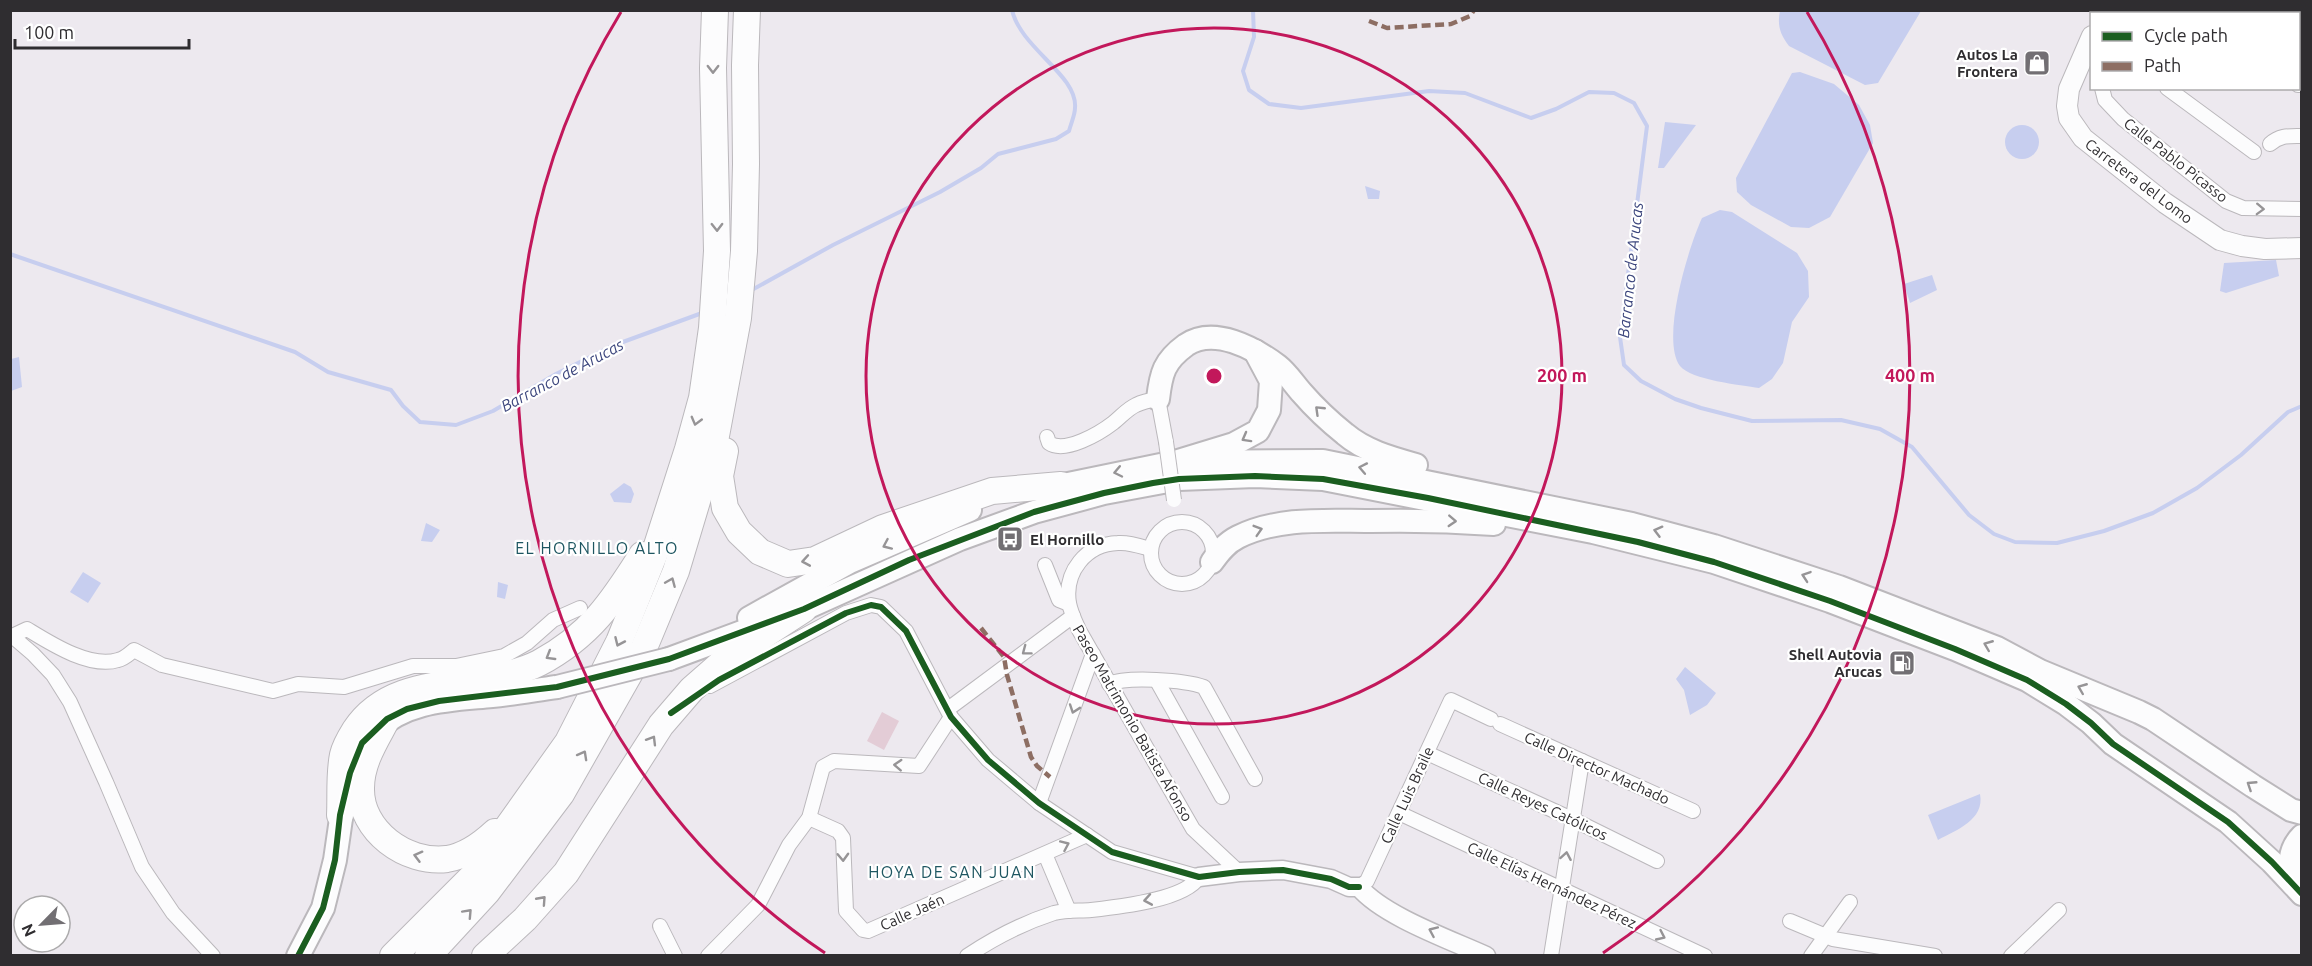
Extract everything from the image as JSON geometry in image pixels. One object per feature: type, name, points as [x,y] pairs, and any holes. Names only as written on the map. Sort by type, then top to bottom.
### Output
[{"type":"highway","points":[[393,956],[472,876],[568,742],[619,642],[666,516],[702,398],[712,328],[717,251],[713,69],[715,10]]},
{"type":"highway","points":[[747,10],[744,65],[746,167],[744,251],[738,318],[721,439],[720,476],[725,507],[739,532],[760,552],[788,564],[815,560],[883,528],[992,491],[1061,485]]},
{"type":"highway","points":[[428,956],[487,892],[561,794],[644,648],[676,571],[721,439]]},
{"type":"highway","points":[[340,815],[343,755],[348,741],[371,710],[410,691],[514,673],[560,650],[580,636],[605,611],[666,516]]},
{"type":"highway","points":[[485,956],[525,919],[566,873],[671,712],[692,689],[724,661],[804,609]]},
{"type":"highway","points":[[387,719],[370,750],[363,769],[361,789],[371,824],[396,849],[430,860],[467,853],[522,808]]},
{"type":"main road","name":"Carretera del Lomo","points":[[2090,38],[2069,89],[2067,106],[2069,118],[2083,138],[2165,202],[2220,240],[2265,249],[2301,248]]},
{"type":"main road","points":[[1158,399],[1161,375],[1172,355],[1193,340],[1216,338],[1237,341],[1279,367],[1305,396],[1347,436],[1380,455],[1544,504]]},
{"type":"main road","points":[[712,642],[763,609],[860,557],[993,501],[1061,485],[1170,452],[1234,444],[1258,431],[1269,410],[1271,381],[1255,351]]},
{"type":"main road","points":[[1170,452],[1323,460],[1544,504],[1632,524],[1771,564],[1926,619],[1997,648],[2091,723],[2113,744],[2228,822],[2297,889]]},
{"type":"main road","points":[[298,956],[323,908],[335,860],[340,815],[350,773],[362,743],[387,719],[407,709],[439,701],[557,687],[669,660],[804,609],[909,560],[1034,512],[1104,493],[1179,479],[1255,476],[1323,479],[1593,532],[1714,562],[2153,719],[2253,786],[2291,810],[2301,813]]},
{"type":"main road","points":[[1212,562],[1224,546],[1238,537],[1261,528],[1301,521],[1448,520],[1593,532]]},
{"type":"main road","points":[[2297,889],[2289,866],[2291,852],[2301,836]]},
{"type":"street","name":"Calle Pablo Picasso","points":[[2102,90],[2105,100],[2123,119],[2226,201],[2243,208],[2301,209]]},
{"type":"street","points":[[2170,90],[2254,152]]},
{"type":"street","points":[[2270,144],[2276,138],[2301,136]]},
{"type":"street","points":[[1047,437],[1053,446],[1064,446],[1096,433],[1112,424],[1135,405],[1161,375]]},
{"type":"street","points":[[1135,405],[1158,399],[1170,452],[1177,522]]},
{"type":"street","points":[[1177,522],[1187,522],[1197,526],[1211,542],[1212,562],[1207,572],[1190,584],[1170,583],[1161,577],[1151,560],[1150,549],[1159,531],[1177,522]]},
{"type":"street","points":[[708,956],[758,905],[789,845],[809,818],[823,767],[834,761],[919,766],[949,713],[1071,610],[1070,578],[1077,564],[1090,550],[1119,543],[1150,549]]},
{"type":"street","name":"Paseo Matrimonio Batista Afonso","points":[[1045,565],[1059,600],[1071,610],[1193,829],[1239,872]]},
{"type":"street","points":[[671,712],[719,680],[846,613],[871,605],[882,607],[906,631],[949,713],[988,760],[1039,803],[1112,852],[1199,877],[1283,870],[1331,879],[1348,887],[1359,887],[1377,904],[1486,956]]},
{"type":"street","points":[[213,956],[173,913],[142,867],[70,702],[53,675],[33,654],[11,637],[27,629],[63,650],[104,662],[120,660],[134,650],[162,665],[273,691],[298,684],[344,687],[413,666],[456,666],[504,656],[527,643],[553,620],[580,608]]},
{"type":"street","points":[[1039,803],[1094,654]]},
{"type":"street","points":[[1088,669],[1107,678],[1192,683],[1204,687],[1255,778]]},
{"type":"street","points":[[1157,681],[1222,797]]},
{"type":"street","name":"Calle Director Machado","points":[[1451,700],[1693,811]]},
{"type":"street","name":"Calle Luis Braile","points":[[1359,887],[1367,881],[1451,700]]},
{"type":"street","name":"Calle Reyes Católicos","points":[[1427,753],[1658,861]]},
{"type":"street","points":[[1551,956],[1582,761]]},
{"type":"street","name":"Calle Elías Hernández Pérez","points":[[1399,813],[1705,956]]},
{"type":"street","name":"Calle Jaén","points":[[809,818],[838,831],[843,838],[846,911],[863,930],[868,931],[1088,835]]},
{"type":"street","points":[[1045,854],[1069,911]]},
{"type":"street","points":[[967,956],[999,936],[1057,912],[1094,909],[1164,898],[1184,891],[1199,877]]},
{"type":"street","points":[[1811,956],[1850,902]]},
{"type":"street","points":[[2011,956],[2059,910]]},
{"type":"street","points":[[1790,921],[1825,936],[1935,956]]},
{"type":"street","points":[[660,926],[675,956]]},
{"type":"shaded area","points":[[882,712],[899,721],[884,750],[867,741]]},
{"type":"water","points":[[1780,10],[1921,11],[1878,83],[1865,85],[1789,46],[1780,29]]},
{"type":"water","points":[[1800,72],[1834,84],[1859,105],[1870,125],[1873,143],[1830,217],[1809,228],[1791,227],[1751,205],[1737,192],[1736,178],[1792,73]]},
{"type":"water","points":[[1665,122],[1696,125],[1664,168],[1658,168]]},
{"type":"water","points":[[2022,125],[2034,130],[2039,142],[2034,154],[2022,159],[2010,154],[2005,142],[2010,130]]},
{"type":"water","points":[[1365,186],[1380,191],[1379,199],[1368,199]]},
{"type":"water","points":[[1720,210],[1732,212],[1797,253],[1808,271],[1809,297],[1792,322],[1783,363],[1772,379],[1759,388],[1694,375],[1680,366],[1675,353],[1673,335],[1675,315],[1690,249],[1702,218]]},
{"type":"water","points":[[2276,260],[2279,276],[2226,293],[2220,291],[2224,263]]},
{"type":"water","points":[[1932,275],[1937,290],[1910,303],[1904,284]]},
{"type":"water","points":[[19,357],[22,387],[11,391],[11,359]]},
{"type":"water","points":[[624,483],[631,487],[634,494],[631,503],[614,502],[610,494]]},
{"type":"water","points":[[426,523],[440,530],[432,542],[421,541]]},
{"type":"water","points":[[83,572],[101,583],[88,603],[70,592]]},
{"type":"water","points":[[498,582],[508,585],[505,599],[497,597]]},
{"type":"water","points":[[1685,667],[1716,693],[1707,705],[1690,715],[1684,690],[1676,679]]},
{"type":"water","points":[[1980,794],[1978,811],[1974,817],[1961,828],[1938,840],[1928,815]]},
{"type":"waterway","name":"Barranco de Arucas","points":[[750,291],[833,245],[940,192],[981,168],[998,154],[1056,139],[1069,131],[1075,111],[1074,96],[1068,84],[1026,37],[1017,24],[1012,10]]},
{"type":"waterway","name":"Barranco de Arucas","points":[[1253,10],[1254,37],[1243,71],[1249,90],[1269,104],[1301,108],[1429,91],[1465,93],[1531,118],[1556,109],[1589,92],[1614,93],[1634,103],[1647,126],[1620,337],[1624,365],[1641,381],[1675,399],[1752,421],[1841,420],[1880,429],[1912,447],[1969,515],[1994,534],[2015,542],[2057,543],[2104,531],[2153,513],[2197,488],[2241,455],[2288,412],[2302,406]]},
{"type":"waterway","name":"Barranco de Arucas","points":[[10,254],[295,352],[328,372],[391,390],[403,406],[420,422],[456,425],[493,411],[556,374],[612,346],[702,313]]},
{"type":"marked path","points":[[1369,21],[1387,28],[1451,24],[1470,16],[1474,10]]},
{"type":"marked path","points":[[981,628],[1004,657],[1031,757],[1037,766],[1050,777]]},
{"type":"cycle path","points":[[298,956],[323,908],[335,860],[340,815],[350,773],[362,743],[387,719],[407,709],[439,701],[557,687],[669,659],[804,609],[909,560],[1034,512],[1104,493],[1153,483],[1179,479],[1255,476],[1323,479],[1428,498],[1638,542],[1714,562],[1830,601],[1955,649],[2027,680],[2066,704],[2113,744],[2228,822],[2272,862],[2302,894]]},
{"type":"cycle path","points":[[671,713],[719,680],[846,613],[871,605],[881,607],[906,631],[951,717],[988,760],[1039,803],[1112,852],[1199,877],[1283,870],[1331,879],[1349,887],[1359,887]]},
{"type":"place","name":"Autos La Frontera","points":[[2037,63]]},
{"type":"place","name":"El Hornillo","points":[[1010,539]]},
{"type":"place","name":"Shell Autovia Arucas","points":[[1902,663]]},
{"type":"district","name":"EL HORNILLO ALTO","points":[[597,548]]},
{"type":"district","name":"HOYA DE SAN JUAN","points":[[952,872]]}]
